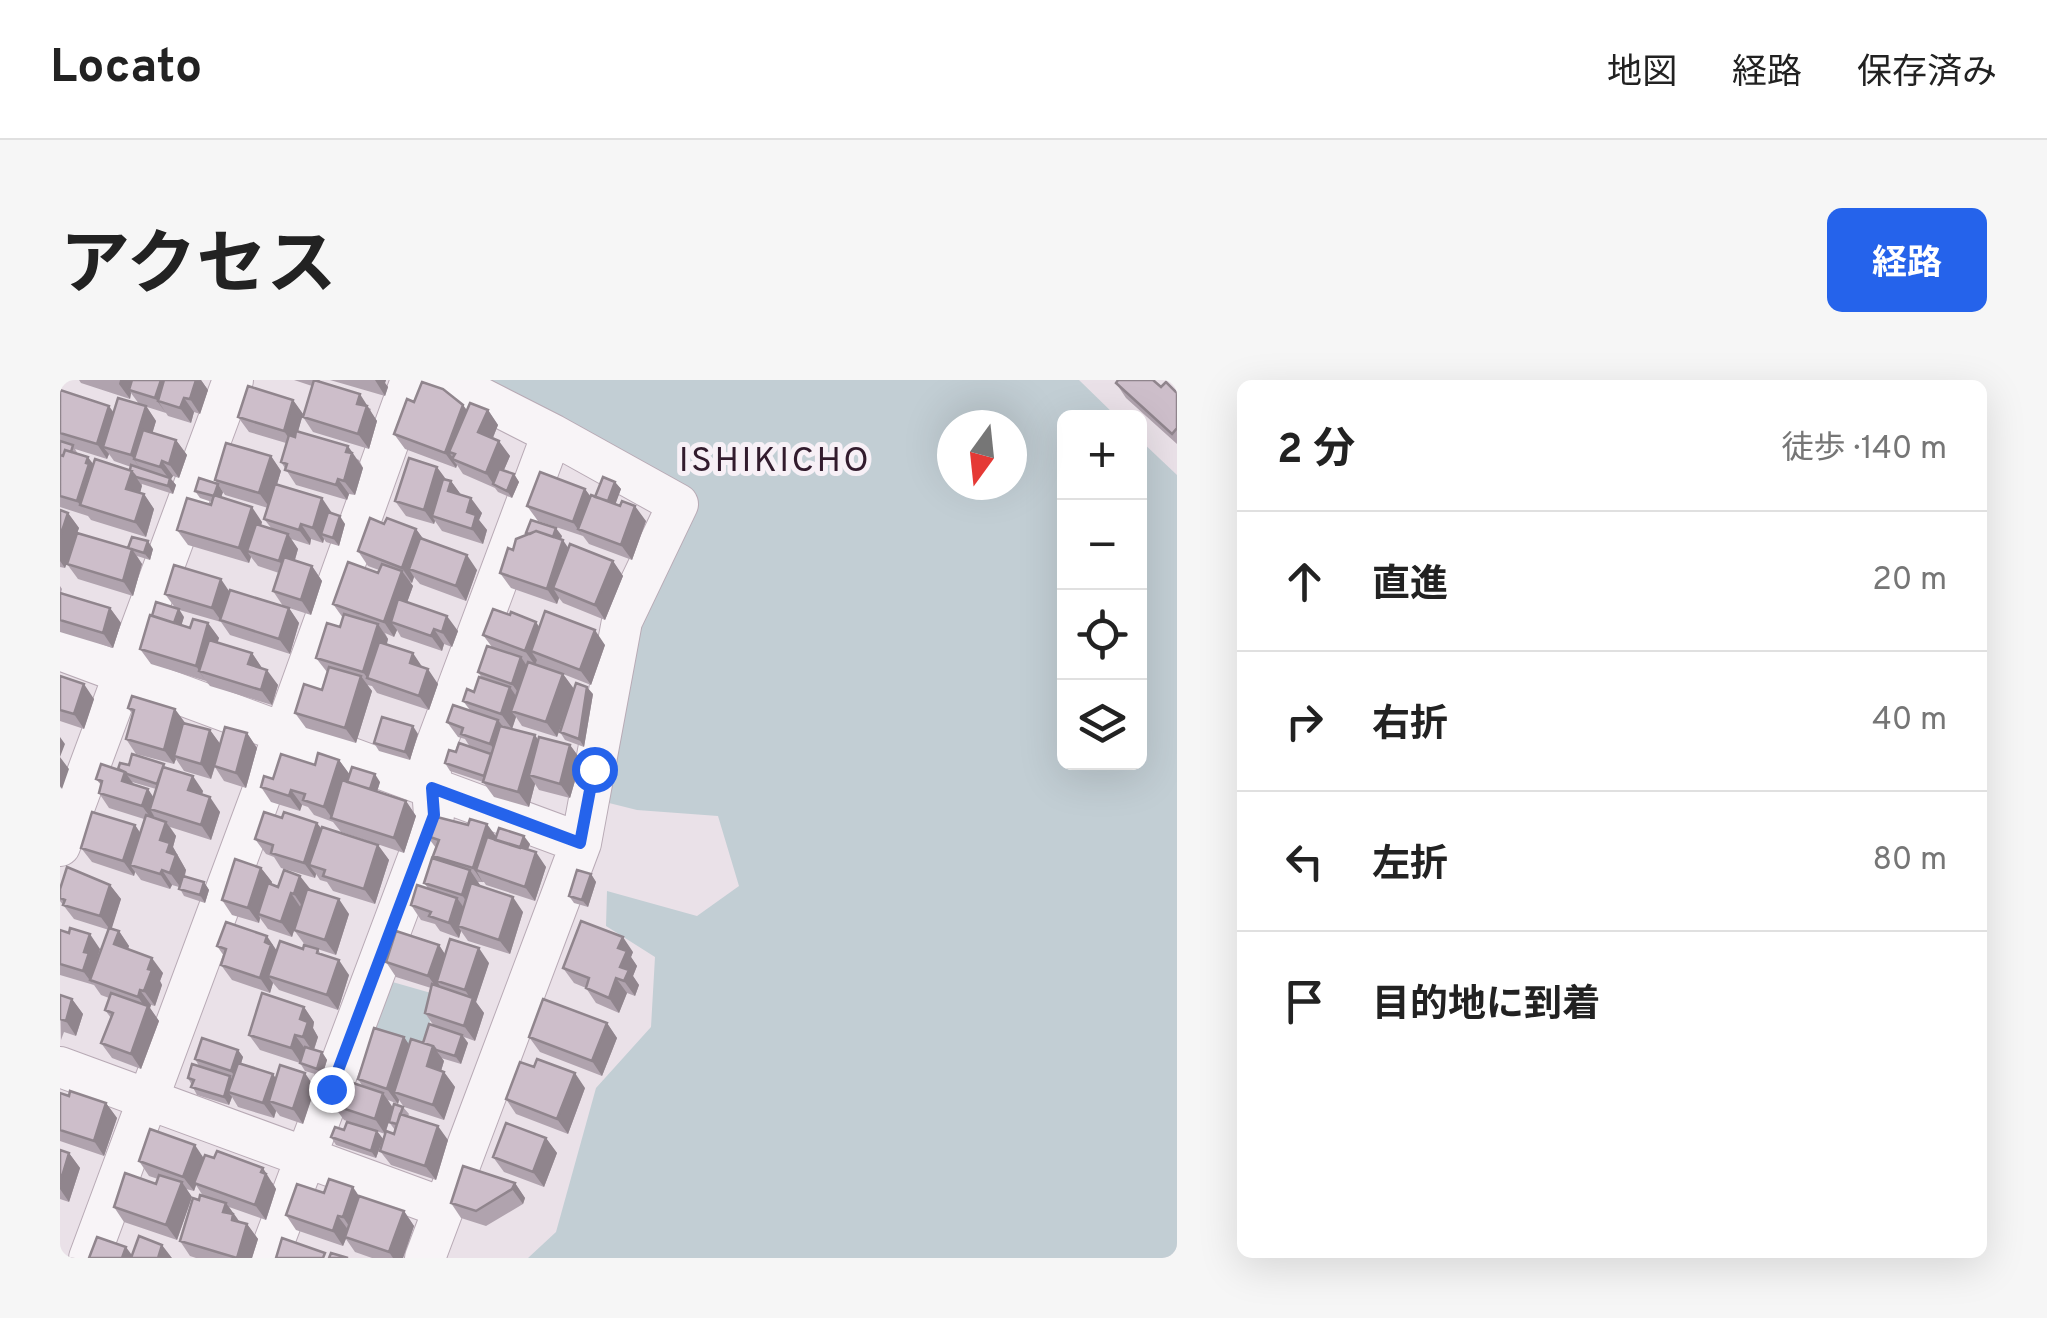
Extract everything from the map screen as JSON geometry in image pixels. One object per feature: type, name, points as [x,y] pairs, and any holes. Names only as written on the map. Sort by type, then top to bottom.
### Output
[{"type":"street","points":[[60,846],[233,380]]},
{"type":"street","points":[[89,1258],[411,380]]},
{"type":"street","points":[[425,1258],[580,843],[622,620],[678,504],[446,380]]},
{"type":"street","points":[[268,1258],[434,815],[430,761],[552,434]]},
{"type":"street","points":[[60,650],[580,843]]},
{"type":"street","points":[[60,1067],[444,1208]]},
{"type":"shaded area","points":[[470,380],[1079,380],[1110,410],[1057,410],[1057,770],[1147,770],[1147,447],[1177,475],[1177,1258],[528,1258],[556,1232],[596,1088],[651,1027],[655,957],[606,926],[607,891],[697,916],[739,886],[718,816],[637,810],[605,802],[634,621],[693,496]]},
{"type":"shaded area","points":[[382,979],[438,995],[421,1051],[364,1035]]},
{"type":"building","points":[[132,380],[161,380],[155,398],[129,390]]},
{"type":"building","points":[[164,380],[196,380],[190,399],[184,398],[180,408],[158,401]]},
{"type":"building","points":[[314,380],[360,394],[357,404],[367,406],[358,434],[303,417]]},
{"type":"building","points":[[1153,380],[1161,387],[1166,382],[1177,393],[1177,428],[1172,434],[1116,383]]},
{"type":"building","points":[[422,382],[443,389],[463,405],[445,453],[394,434],[407,399],[414,402]]},
{"type":"building","points":[[248,386],[293,400],[284,431],[238,417]]},
{"type":"building","points":[[60,390],[109,406],[97,444],[60,433]]},
{"type":"building","points":[[118,398],[146,406],[131,455],[103,447]]},
{"type":"building","points":[[470,403],[488,410],[478,432],[499,441],[486,473],[452,459],[455,454],[449,452]]},
{"type":"building","points":[[143,430],[176,440],[169,464],[162,461],[160,467],[134,459]]},
{"type":"building","points":[[296,431],[348,446],[346,452],[352,453],[344,481],[338,479],[336,485],[285,470],[287,464],[281,462],[289,435],[295,437]]},
{"type":"building","points":[[60,441],[73,445],[71,452],[65,450],[60,455]]},
{"type":"building","points":[[226,443],[271,456],[259,493],[215,480]]},
{"type":"building","points":[[65,450],[88,457],[77,501],[60,496],[60,455]]},
{"type":"building","points":[[409,458],[437,467],[424,510],[395,501]]},
{"type":"building","points":[[95,459],[132,471],[126,489],[144,494],[135,522],[80,505]]},
{"type":"building","points":[[131,465],[170,478],[168,486],[136,477]]},
{"type":"building","points":[[499,469],[514,474],[507,491],[493,484]]},
{"type":"building","points":[[540,472],[585,489],[573,522],[527,506]]},
{"type":"building","points":[[603,477],[615,482],[608,501],[595,497]]},
{"type":"building","points":[[199,478],[218,484],[214,496],[195,491]]},
{"type":"building","points":[[443,479],[451,481],[448,491],[471,498],[467,512],[476,515],[472,529],[432,516]]},
{"type":"building","points":[[275,484],[322,498],[313,528],[301,524],[299,530],[264,519]]},
{"type":"building","points":[[214,495],[252,507],[239,548],[177,530],[187,498],[211,505]]},
{"type":"building","points":[[591,495],[620,506],[622,501],[635,506],[621,545],[578,529]]},
{"type":"building","points":[[60,510],[68,513],[60,537]]},
{"type":"building","points":[[328,512],[340,516],[333,538],[321,534]]},
{"type":"building","points":[[370,518],[384,524],[387,518],[416,529],[402,568],[358,551]]},
{"type":"building","points":[[531,520],[556,528],[553,537],[536,531],[526,533]]},
{"type":"building","points":[[256,524],[288,534],[279,561],[247,551]]},
{"type":"building","points":[[536,531],[563,540],[547,589],[500,573],[508,548],[513,550],[516,539]]},
{"type":"building","points":[[77,533],[132,549],[123,581],[67,564]]},
{"type":"building","points":[[132,537],[148,541],[144,553],[128,548]]},
{"type":"building","points":[[420,538],[467,555],[456,586],[409,569]]},
{"type":"building","points":[[570,544],[613,561],[595,605],[553,588]]},
{"type":"building","points":[[284,557],[312,566],[301,600],[273,591]]},
{"type":"building","points":[[348,562],[378,573],[382,564],[402,571],[384,622],[333,604]]},
{"type":"building","points":[[174,565],[221,579],[212,608],[165,594]]},
{"type":"building","points":[[230,590],[289,608],[279,639],[220,620]]},
{"type":"building","points":[[60,593],[110,608],[103,633],[60,620]]},
{"type":"building","points":[[398,599],[447,616],[442,632],[434,629],[431,636],[391,622]]},
{"type":"building","points":[[156,602],[179,609],[174,623],[152,616]]},
{"type":"building","points":[[493,609],[536,622],[525,651],[483,635]]},
{"type":"building","points":[[545,611],[595,630],[580,670],[531,651]]},
{"type":"building","points":[[344,614],[378,624],[363,672],[316,658],[327,623],[340,627]]},
{"type":"building","points":[[150,615],[190,628],[193,619],[208,623],[196,666],[140,649]]},
{"type":"building","points":[[209,640],[252,653],[248,664],[267,670],[261,690],[199,671]]},
{"type":"building","points":[[379,642],[413,653],[410,663],[428,669],[419,696],[367,678]]},
{"type":"building","points":[[487,646],[521,657],[512,684],[478,672]]},
{"type":"building","points":[[528,662],[563,674],[546,722],[511,711]]},
{"type":"building","points":[[329,667],[361,676],[345,728],[295,713],[304,684],[322,690]]},
{"type":"building","points":[[60,676],[84,684],[74,714],[60,710]]},
{"type":"building","points":[[479,677],[510,687],[501,714],[463,701],[467,689],[474,692]]},
{"type":"building","points":[[576,683],[587,687],[579,739],[560,732]]},
{"type":"building","points":[[132,696],[175,709],[164,750],[126,739],[134,710],[128,708]]},
{"type":"building","points":[[453,705],[498,720],[490,744],[461,734],[463,728],[447,722]]},
{"type":"building","points":[[382,717],[413,726],[405,752],[374,743]]},
{"type":"building","points":[[183,723],[210,730],[201,764],[174,756]]},
{"type":"building","points":[[500,726],[535,735],[518,792],[483,782]]},
{"type":"building","points":[[225,727],[247,733],[236,773],[214,766]]},
{"type":"building","points":[[539,737],[570,745],[560,784],[529,775]]},
{"type":"building","points":[[459,743],[491,754],[484,776],[445,763],[449,750],[456,752]]},
{"type":"building","points":[[318,753],[339,760],[324,807],[303,800],[305,794],[291,790],[289,796],[261,787],[264,776],[273,779],[281,754],[315,765]]},
{"type":"building","points":[[132,754],[164,764],[157,784],[118,769],[120,763],[129,765]]},
{"type":"building","points":[[101,764],[125,772],[122,781],[148,789],[142,806],[99,793],[102,781],[96,779]]},
{"type":"building","points":[[163,767],[193,776],[188,790],[210,797],[201,825],[150,809]]},
{"type":"building","points":[[352,767],[375,774],[370,789],[347,782]]},
{"type":"building","points":[[342,780],[406,801],[394,838],[331,818]]},
{"type":"building","points":[[92,812],[135,825],[123,861],[81,848]]},
{"type":"building","points":[[264,812],[282,818],[284,812],[317,823],[304,863],[271,853],[273,845],[255,839]]},
{"type":"building","points":[[146,815],[166,822],[160,840],[170,843],[167,852],[176,855],[170,873],[130,865]]},
{"type":"building","points":[[433,816],[468,825],[470,819],[487,824],[473,868],[433,856],[439,840],[427,836]]},
{"type":"building","points":[[322,827],[378,845],[364,889],[323,876],[325,870],[309,865]]},
{"type":"building","points":[[499,828],[524,836],[520,848],[495,840]]},
{"type":"building","points":[[487,837],[536,852],[525,887],[476,870]]},
{"type":"building","points":[[432,858],[470,870],[462,895],[424,883]]},
{"type":"building","points":[[235,859],[261,868],[248,908],[222,900]]},
{"type":"building","points":[[67,867],[110,885],[100,916],[63,905],[60,889]]},
{"type":"building","points":[[284,870],[300,876],[281,922],[258,914],[268,883],[278,887]]},
{"type":"building","points":[[577,870],[591,874],[582,900],[569,896]]},
{"type":"building","points":[[183,876],[204,882],[200,895],[179,889]]},
{"type":"building","points":[[471,883],[513,897],[499,940],[458,926]]},
{"type":"building","points":[[417,885],[457,898],[449,923],[411,905]]},
{"type":"building","points":[[307,889],[339,899],[325,940],[294,930]]},
{"type":"building","points":[[581,921],[623,937],[618,948],[627,951],[620,967],[629,970],[624,981],[616,978],[609,998],[586,988],[589,978],[563,968]]},
{"type":"building","points":[[226,922],[267,936],[265,942],[271,945],[260,978],[221,965],[226,949],[217,946]]},
{"type":"building","points":[[70,928],[90,934],[83,971],[60,964],[60,930],[69,933]]},
{"type":"building","points":[[109,928],[119,931],[114,944],[152,958],[148,969],[152,970],[138,997],[90,980]]},
{"type":"building","points":[[396,931],[439,945],[428,976],[386,962]]},
{"type":"building","points":[[450,939],[479,948],[465,990],[437,981]]},
{"type":"building","points":[[280,941],[303,949],[304,945],[318,949],[317,953],[339,960],[327,995],[268,976]]},
{"type":"building","points":[[432,984],[473,998],[464,1026],[425,1013]]},
{"type":"building","points":[[111,993],[148,1006],[131,1054],[101,1043],[113,1013],[105,1010]]},
{"type":"building","points":[[262,993],[304,1007],[300,1019],[308,1022],[303,1037],[295,1035],[291,1048],[249,1035]]},
{"type":"building","points":[[60,995],[72,999],[66,1021],[60,1019]]},
{"type":"building","points":[[543,999],[607,1023],[592,1061],[529,1037]]},
{"type":"building","points":[[429,1024],[462,1035],[455,1056],[423,1043]]},
{"type":"building","points":[[374,1028],[404,1037],[387,1089],[358,1079]]},
{"type":"building","points":[[202,1038],[238,1050],[231,1071],[195,1059]]},
{"type":"building","points":[[411,1039],[433,1046],[427,1066],[444,1072],[433,1105],[394,1092]]},
{"type":"building","points":[[305,1047],[322,1052],[317,1069],[300,1063]]},
{"type":"building","points":[[537,1059],[575,1073],[557,1119],[506,1099],[520,1062],[534,1067]]},
{"type":"building","points":[[238,1063],[273,1074],[263,1103],[228,1092]]},
{"type":"building","points":[[192,1064],[230,1076],[224,1097],[191,1087],[194,1080],[188,1078]]},
{"type":"building","points":[[280,1065],[305,1073],[293,1109],[269,1101]]},
{"type":"building","points":[[353,1083],[383,1093],[375,1119],[333,1105],[338,1092],[349,1095]]},
{"type":"building","points":[[70,1091],[106,1103],[94,1141],[60,1130],[60,1093],[69,1096]]},
{"type":"building","points":[[394,1104],[403,1107],[397,1124],[389,1122]]},
{"type":"building","points":[[400,1114],[438,1126],[425,1166],[380,1151],[386,1131],[394,1134]]},
{"type":"building","points":[[347,1122],[377,1131],[371,1151],[331,1137],[335,1127],[344,1130]]},
{"type":"building","points":[[506,1123],[546,1138],[533,1172],[493,1157]]},
{"type":"building","points":[[150,1129],[195,1145],[183,1177],[139,1161]]},
{"type":"building","points":[[60,1150],[69,1153],[60,1183]]},
{"type":"building","points":[[217,1151],[263,1168],[261,1172],[266,1174],[255,1205],[194,1183],[205,1155],[214,1158]]},
{"type":"building","points":[[463,1166],[515,1183],[512,1189],[476,1211],[451,1203]]},
{"type":"building","points":[[125,1173],[156,1184],[159,1175],[182,1182],[166,1225],[114,1207]]},
{"type":"building","points":[[329,1179],[353,1187],[343,1217],[338,1216],[333,1231],[286,1215],[297,1184],[324,1193]]},
{"type":"building","points":[[200,1195],[226,1203],[223,1212],[233,1214],[232,1220],[247,1224],[237,1258],[180,1241],[193,1198],[199,1200]]},
{"type":"building","points":[[359,1196],[404,1211],[389,1252],[345,1237]]},
{"type":"building","points":[[139,1236],[162,1245],[158,1258],[131,1258]]},
{"type":"building","points":[[97,1237],[126,1247],[122,1258],[89,1258]]},
{"type":"building","points":[[282,1238],[325,1253],[323,1258],[276,1258]]},
{"type":"district","name":"ISHIKICHO","points":[[775,462]]},
{"type":"route","points":[[331,1089],[434,815],[432,788],[580,843],[594,769]]}]
